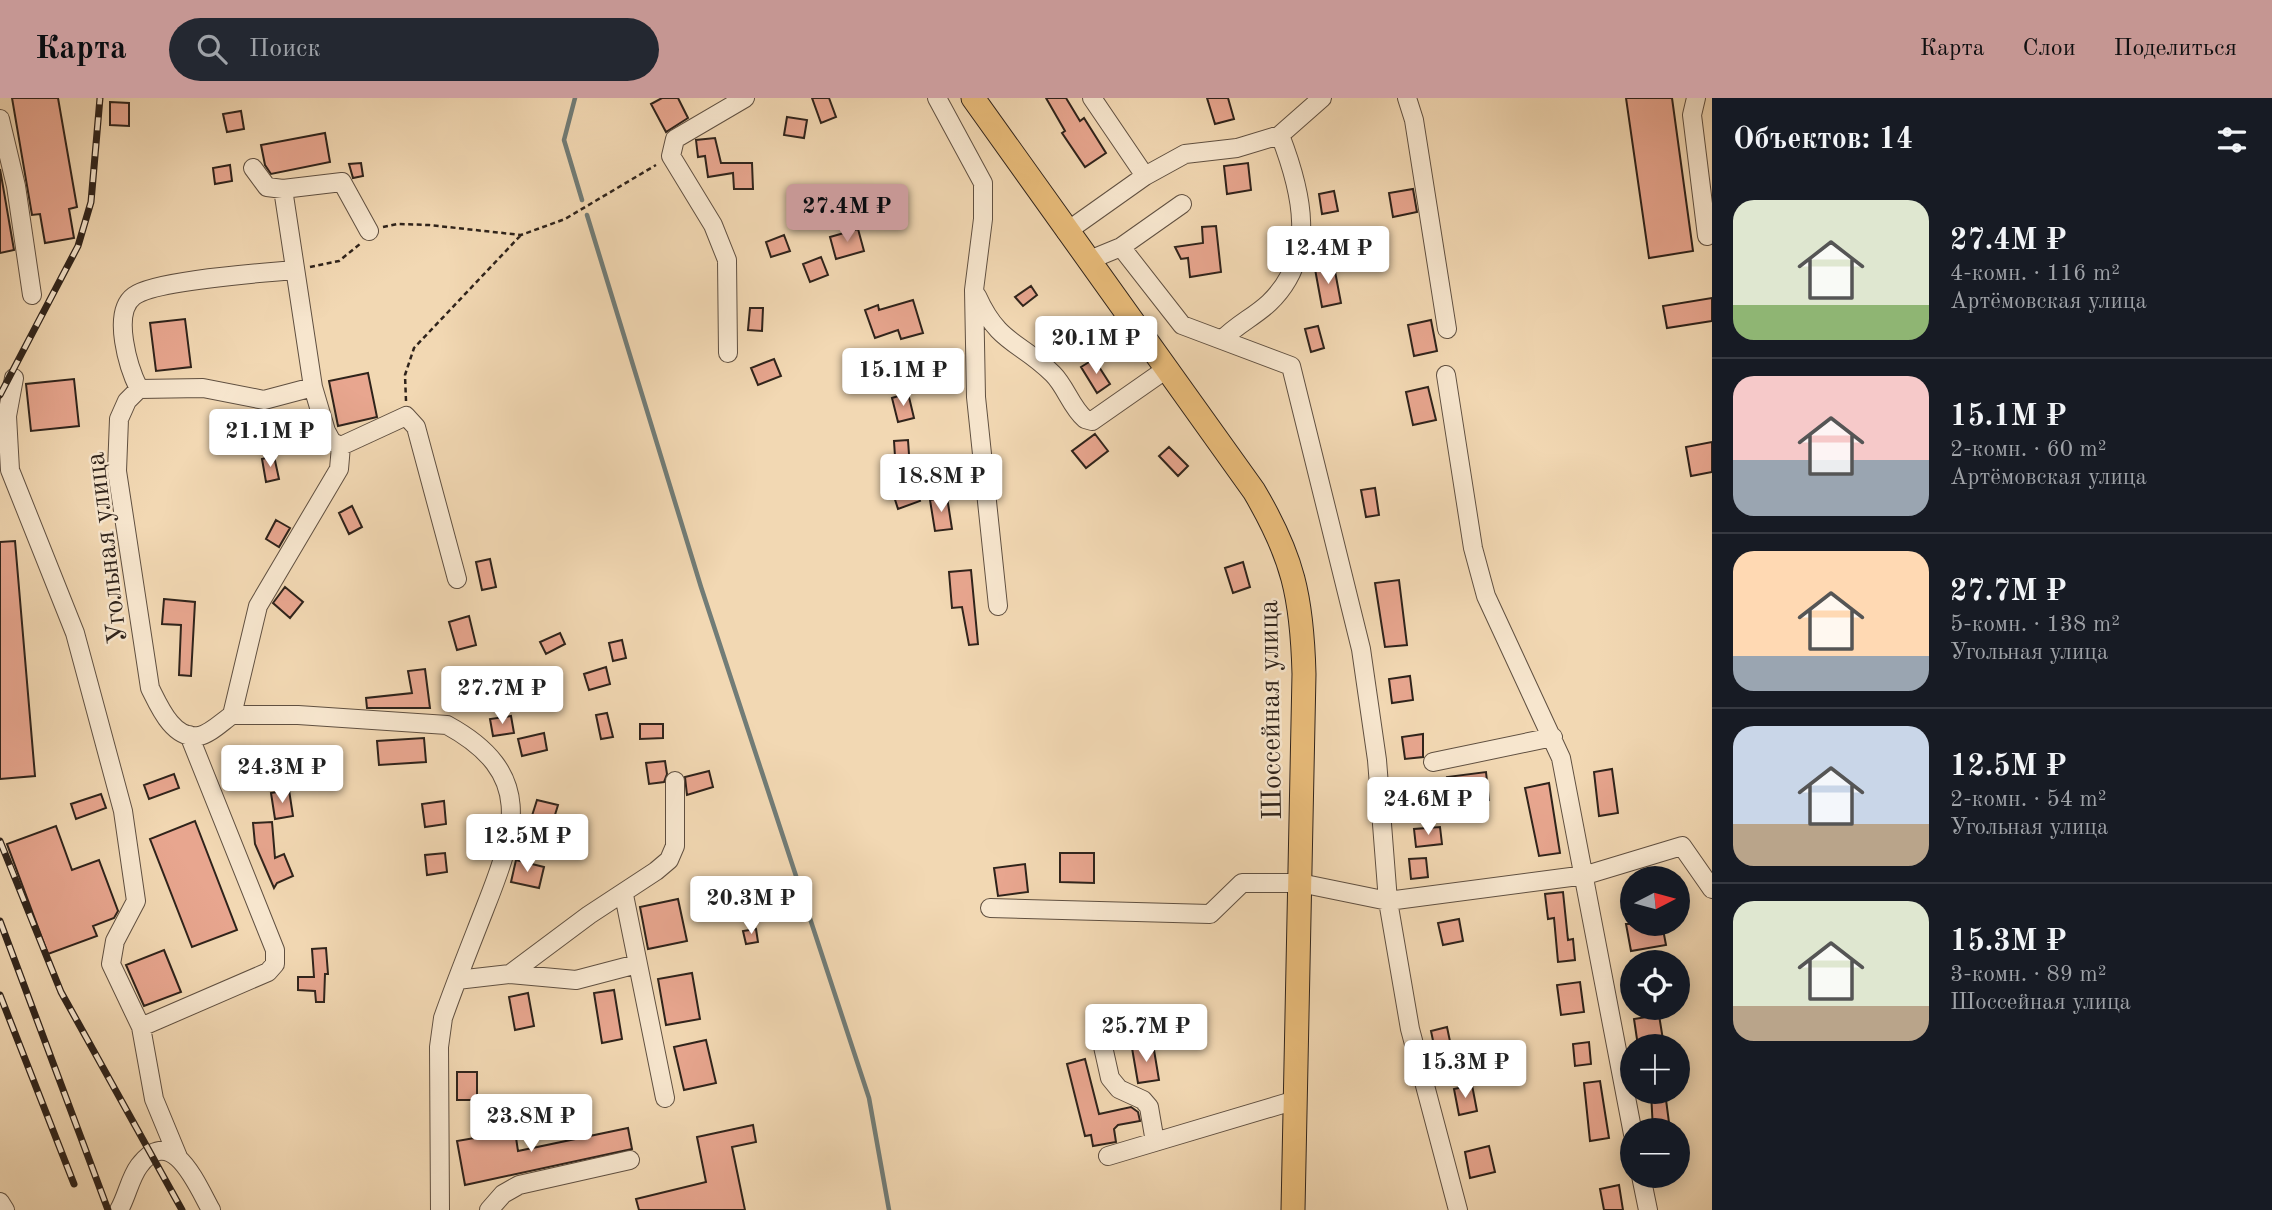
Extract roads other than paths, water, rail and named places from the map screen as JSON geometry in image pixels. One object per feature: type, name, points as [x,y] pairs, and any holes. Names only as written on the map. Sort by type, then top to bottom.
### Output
[{"type":"main road","name":"Шоссейная улица","points":[[973,98],[1066,232],[1254,491],[1280,535],[1290,562],[1303,632],[1293,1210]]},
{"type":"street","points":[[729,353],[727,260],[713,225],[671,156],[675,139],[745,98]]},
{"type":"street","points":[[937,98],[983,183],[983,219],[974,290],[976,397],[998,606]]},
{"type":"street","points":[[1092,98],[1144,176]]},
{"type":"street","points":[[1066,232],[1144,176],[1185,154],[1237,148],[1280,135],[1322,98]]},
{"type":"street","points":[[1407,98],[1414,120],[1447,329]]},
{"type":"street","points":[[1696,98],[1692,115],[1707,236]]},
{"type":"street","points":[[0,119],[16,186],[32,295]]},
{"type":"street","points":[[1222,340],[1240,322],[1271,301],[1292,275],[1302,218],[1298,190],[1280,135]]},
{"type":"street","points":[[253,168],[267,187],[284,190],[342,182],[369,231]]},
{"type":"street","points":[[284,190],[313,387],[326,431],[332,442],[341,446],[406,416],[415,427],[457,579]]},
{"type":"street","points":[[1087,261],[1121,247],[1182,204]]},
{"type":"street","points":[[1121,247],[1182,325],[1291,366],[1361,649],[1377,760],[1388,901],[1410,1029],[1458,1210]]},
{"type":"street","points":[[295,270],[188,283],[134,296],[126,305],[124,323],[130,370],[139,389],[203,388],[264,400],[313,387]]},
{"type":"street","points":[[974,290],[986,318],[1003,337],[1054,375],[1085,419],[1092,421],[1165,370]]},
{"type":"street","points":[[1446,375],[1473,548],[1486,596],[1561,758],[1586,875],[1630,1118]]},
{"type":"street","points":[[14,378],[7,416],[10,470],[75,633],[123,811],[136,901],[115,941],[111,964],[141,1027],[154,1099],[178,1157],[211,1210]]},
{"type":"street","name":"Угольная улица","points":[[139,389],[127,401],[119,419],[117,471],[150,688],[161,710],[178,731],[189,735]]},
{"type":"street","points":[[232,715],[258,606],[339,469],[341,446]]},
{"type":"street","points":[[141,1027],[268,972],[275,964],[275,950],[189,735],[201,736],[232,715],[298,715],[447,725],[469,737],[500,770],[513,811],[508,851],[443,1018],[439,1047],[440,1210]]},
{"type":"street","points":[[1433,762],[1553,737]]},
{"type":"street","points":[[510,974],[589,915],[624,895],[669,860],[677,832],[675,782]]},
{"type":"street","points":[[989,908],[1210,914],[1242,883],[1300,883],[1388,901],[1586,875],[1682,846],[1712,889]]},
{"type":"street","points":[[624,895],[665,1098]]},
{"type":"street","points":[[457,981],[510,974],[576,980],[637,964]]},
{"type":"street","points":[[1100,1033],[1110,1078],[1119,1089],[1143,1100],[1149,1107],[1155,1142]]},
{"type":"street","points":[[1108,1156],[1296,1100]]},
{"type":"street","points":[[119,1210],[137,1168],[150,1154],[164,1150],[178,1157]]},
{"type":"street","points":[[489,1210],[503,1194],[519,1185],[629,1160]]},
{"type":"street","points":[[1643,1188],[1648,1210]]},
{"type":"street","points":[[0,1202],[5,1210]]},
{"type":"waterway","points":[[575,98],[564,140],[582,200]]},
{"type":"waterway","points":[[587,215],[701,587],[869,1098],[889,1210]]},
{"type":"railway","points":[[0,395],[78,246],[91,202],[100,98]]},
{"type":"railway","points":[[0,841],[61,992],[182,1210]]},
{"type":"railway","points":[[0,921],[108,1210]]},
{"type":"railway","points":[[0,995],[74,1184]]}]
